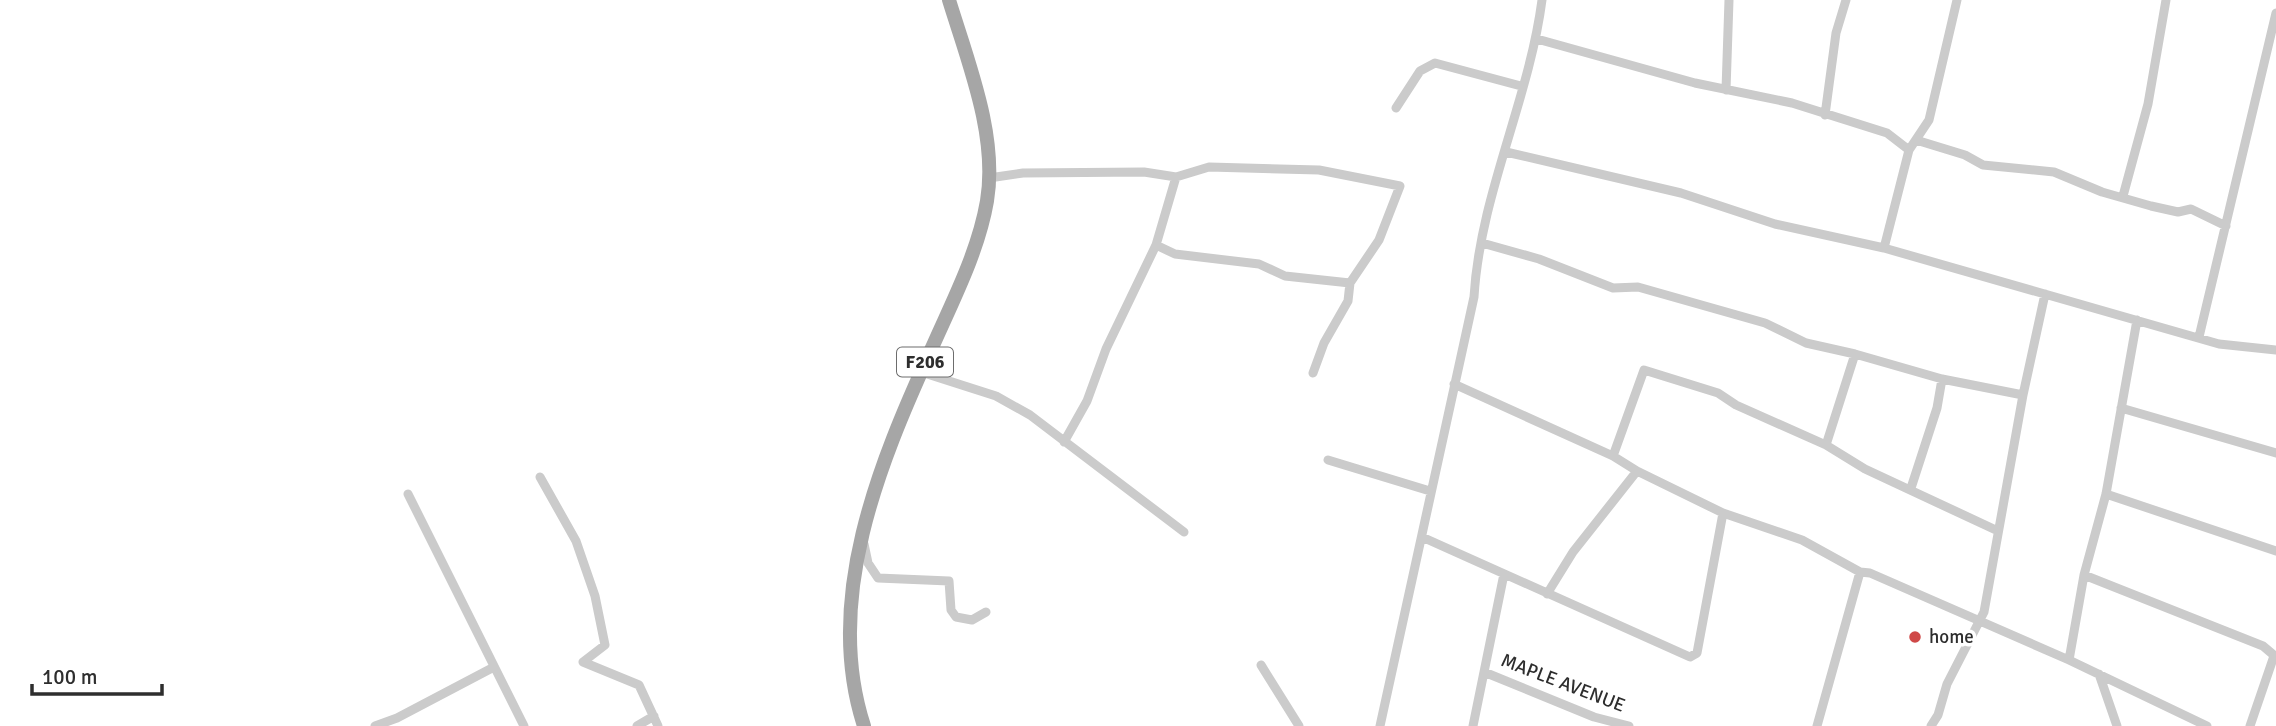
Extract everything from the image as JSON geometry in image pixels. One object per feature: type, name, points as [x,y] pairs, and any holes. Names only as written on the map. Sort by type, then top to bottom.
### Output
[{"type":"main road","name":"F206","points":[[864,726],[851,669],[848,634],[862,532],[906,404],[967,266],[982,224],[989,178],[977,99],[949,0]]},
{"type":"street","points":[[1380,726],[1474,297],[1476,269],[1490,201],[1506,152],[1521,86],[1537,39],[1542,0]]},
{"type":"street","points":[[1726,90],[1729,0]]},
{"type":"street","points":[[1825,116],[1836,33],[1846,0]]},
{"type":"street","points":[[1884,248],[1909,150],[1929,120],[1957,0]]},
{"type":"street","points":[[2123,196],[2148,104],[2166,0]]},
{"type":"street","points":[[2199,337],[2276,13]]},
{"type":"street","points":[[1537,39],[1726,90],[1792,103],[1825,116],[1886,133],[1909,150]]},
{"type":"street","points":[[1396,108],[1420,71],[1435,63],[1521,86]]},
{"type":"street","points":[[1916,140],[1965,155],[1983,165],[2054,172],[2102,192],[2178,212],[2191,209],[2226,226]]},
{"type":"street","points":[[1506,152],[1681,193],[1775,224],[1884,248],[2219,344],[2276,350]]},
{"type":"street","points":[[989,178],[1023,173],[1144,172],[1176,177],[1209,167],[1319,170],[1400,186],[1379,240],[1350,283],[1348,301],[1324,343],[1313,373]]},
{"type":"street","points":[[1064,442],[1087,401],[1106,349],[1156,245],[1176,177]]},
{"type":"street","points":[[1482,243],[1539,259],[1613,288],[1638,288],[1765,323],[1806,343],[1942,379],[2023,395]]},
{"type":"street","points":[[1156,245],[1175,254],[1259,264],[1285,276],[1350,283]]},
{"type":"street","points":[[1931,726],[1947,684],[1979,624],[2045,294]]},
{"type":"street","points":[[2069,660],[2084,575],[2106,494],[2137,320]]},
{"type":"street","points":[[1826,445],[1855,354]]},
{"type":"street","points":[[1613,456],[1644,370],[1718,393],[1736,405],[1826,445],[1866,469],[1998,531]]},
{"type":"street","points":[[921,372],[996,396],[1030,415],[1184,532]]},
{"type":"street","points":[[1911,488],[1937,408],[1942,379]]},
{"type":"street","points":[[1454,384],[1613,456],[1636,471],[1723,513],[1802,540],[1860,572],[1870,573],[1979,624],[2069,660],[2207,726]]},
{"type":"street","points":[[2121,408],[2276,453]]},
{"type":"street","points":[[1328,460],[1430,491]]},
{"type":"street","points":[[1547,594],[1573,552],[1636,471]]},
{"type":"street","points":[[540,477],[576,541],[595,596],[605,645],[583,662],[639,685],[658,726]]},
{"type":"street","points":[[408,494],[524,726]]},
{"type":"street","points":[[2106,494],[2276,551]]},
{"type":"street","points":[[1422,537],[1690,657],[1697,653],[1723,513]]},
{"type":"street","points":[[862,532],[868,563],[878,578],[949,581],[951,610],[956,617],[972,620],[986,612]]},
{"type":"street","points":[[1817,726],[1860,572]]},
{"type":"street","points":[[1473,726],[1504,574]]},
{"type":"street","points":[[2084,575],[2263,646],[2275,656],[2250,726]]},
{"type":"street","points":[[1261,665],[1299,726]]},
{"type":"street","points":[[375,726],[397,718],[461,681],[495,667]]},
{"type":"street","name":"MAPLE AVENUE","points":[[1484,672],[1594,717],[1629,726]]},
{"type":"street","points":[[2099,674],[2117,726]]},
{"type":"street","points":[[637,726],[654,716]]},
{"type":"place","name":"home","points":[[1915,637]]}]
